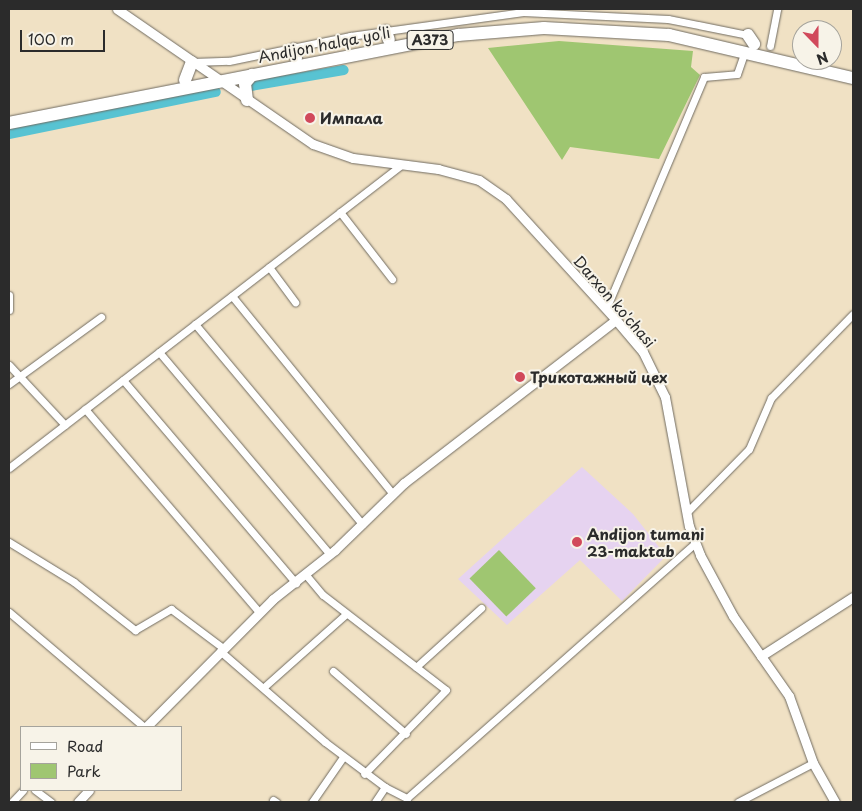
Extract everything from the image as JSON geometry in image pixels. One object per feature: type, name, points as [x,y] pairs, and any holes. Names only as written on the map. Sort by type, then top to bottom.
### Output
[{"type":"highway","name":"Andijon halqa yo‘li","points":[[9,123],[217,78],[387,35],[502,23],[589,20],[686,30],[749,43],[853,78]]},
{"type":"highway","name":"Andijon halqa yo‘li","points":[[9,116],[185,80],[252,75],[297,58],[406,44],[458,35],[570,28],[637,31],[749,43],[770,46],[792,53]]},
{"type":"highway","points":[[185,80],[192,62]]},
{"type":"highway","points":[[247,100],[246,83],[252,75]]},
{"type":"main road","name":"Darxon ko'chasi","points":[[118,9],[313,144],[353,158],[480,180],[506,199],[616,320],[643,352],[665,397],[686,512],[695,543],[733,616],[789,696],[813,762],[835,802]]},
{"type":"main road","points":[[146,726],[259,612],[330,554],[393,494],[616,320]]},
{"type":"main road","points":[[762,656],[853,597]]},
{"type":"main road","points":[[78,802],[88,791]]},
{"type":"street","points":[[770,46],[777,9]]},
{"type":"street","points":[[606,309],[704,77],[737,74],[749,43]]},
{"type":"street","points":[[192,62],[297,58]]},
{"type":"street","points":[[9,468],[401,165]]},
{"type":"street","points":[[340,212],[392,279]]},
{"type":"street","points":[[270,267],[295,302]]},
{"type":"street","points":[[9,295],[9,310]]},
{"type":"street","points":[[232,296],[393,494]]},
{"type":"street","points":[[686,512],[748,449],[771,398],[853,314]]},
{"type":"street","points":[[9,384],[101,317]]},
{"type":"street","points":[[196,324],[362,524]]},
{"type":"street","points":[[159,352],[330,554]]},
{"type":"street","points":[[9,365],[18,377],[65,425]]},
{"type":"street","points":[[123,380],[296,583]]},
{"type":"street","points":[[85,409],[259,612]]},
{"type":"street","points":[[9,542],[74,582],[135,630],[171,609],[222,649],[364,774],[407,798],[695,543]]},
{"type":"street","points":[[306,575],[346,614],[446,690],[406,734],[364,774]]},
{"type":"street","points":[[416,667],[481,608]]},
{"type":"street","points":[[9,612],[144,726]]},
{"type":"street","points":[[264,687],[346,614]]},
{"type":"street","points":[[333,671],[406,734]]},
{"type":"street","points":[[312,802],[343,757]]},
{"type":"street","points":[[738,802],[813,762]]},
{"type":"street","points":[[375,802],[385,787]]},
{"type":"street","points":[[12,802],[21,791]]},
{"type":"street","points":[[36,791],[52,802]]},
{"type":"shaded area","name":"Andijon tumani 23-maktab","points":[[582,467],[633,514],[666,556],[622,601],[580,560],[507,625],[458,579]]},
{"type":"green space","points":[[559,41],[693,51],[691,67],[700,75],[659,159],[570,147],[562,160],[488,48]]},
{"type":"green space","points":[[499,550],[536,588],[506,617],[470,578]]},
{"type":"waterway","points":[[251,86],[344,70]]},
{"type":"waterway","points":[[9,134],[216,92]]},
{"type":"place","name":"Импала","points":[[310,118]]},
{"type":"place","name":"Трикотажный цех","points":[[520,377]]},
{"type":"place","name":"Andijon tumani 23-maktab","points":[[577,542]]}]
